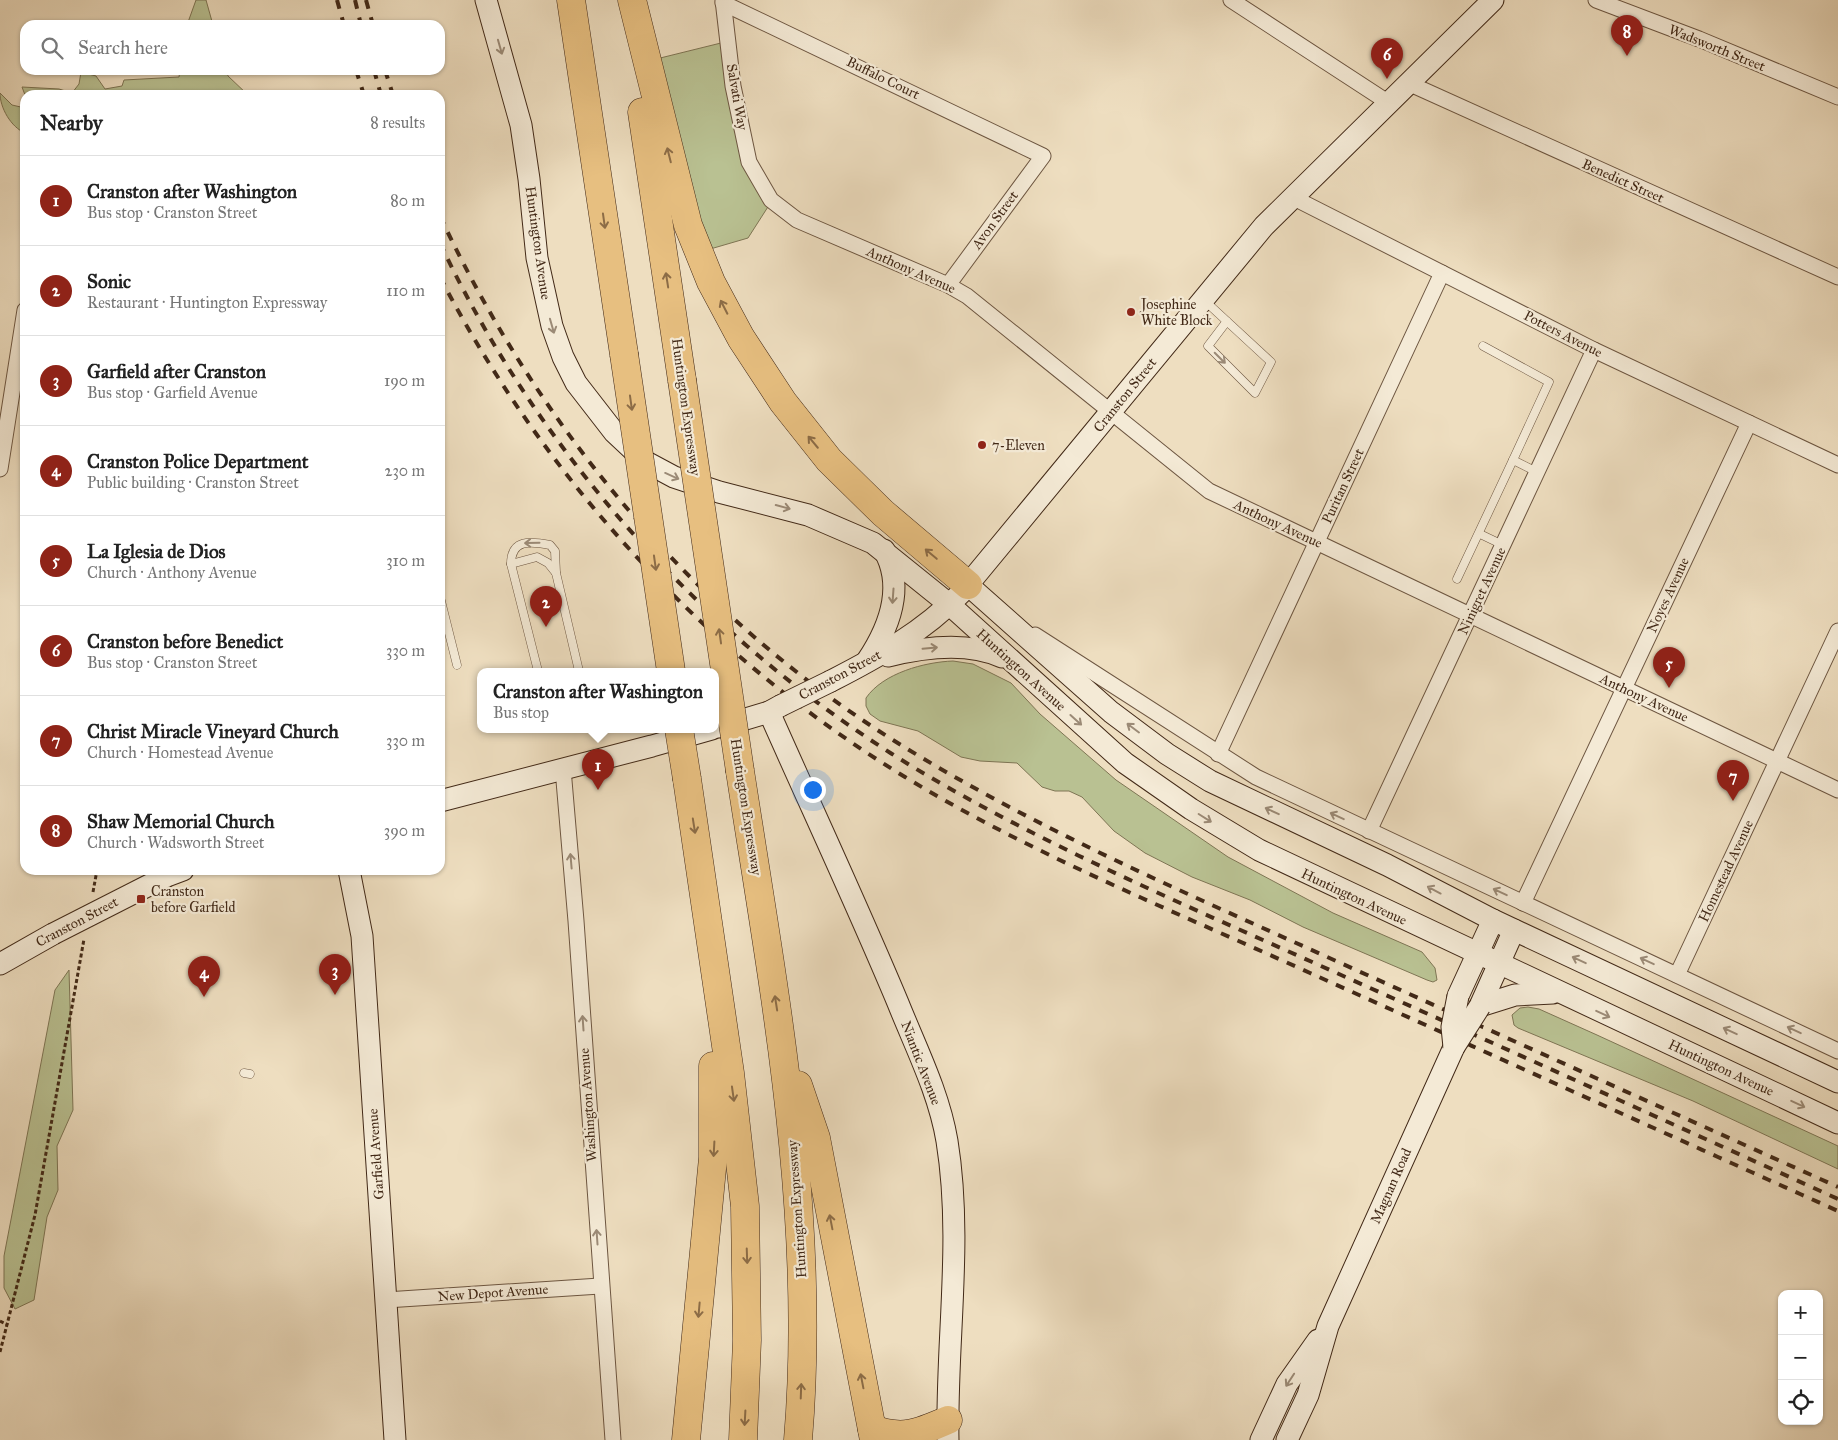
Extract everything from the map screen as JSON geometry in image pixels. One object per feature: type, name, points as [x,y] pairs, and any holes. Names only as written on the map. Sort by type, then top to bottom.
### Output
[{"type":"highway","points":[[562,0],[598,179]]},
{"type":"highway","points":[[571,0],[671,668]]},
{"type":"highway","name":"Huntington Expressway","points":[[626,0],[780,1030],[794,1149],[799,1221],[802,1356],[798,1440]]},
{"type":"highway","points":[[632,0],[688,225],[711,282],[741,338],[783,402],[829,460],[959,595]]},
{"type":"highway","points":[[680,733],[731,1082],[745,1206],[747,1340],[743,1440]]},
{"type":"highway","points":[[686,1440],[715,1131],[712,1048],[701,873]]},
{"type":"highway","points":[[780,1030],[816,1138],[873,1434],[907,1436],[948,1430]]},
{"type":"main road","name":"Huntington Avenue","points":[[486,0],[521,125],[528,170],[537,258],[547,308],[563,357],[585,396],[614,432],[635,453],[659,470],[704,488],[815,517],[864,537],[959,595],[1006,617],[1111,712],[1183,764],[1226,789],[1387,865],[1493,920],[1838,1082]]},
{"type":"main road","name":"Cranston Street","points":[[719,727],[774,709],[866,662],[912,635],[959,595],[1264,226],[1493,0]]},
{"type":"main road","points":[[866,662],[884,632],[893,605],[892,570],[884,550]]},
{"type":"main road","name":"Huntington Avenue","points":[[959,595],[1009,660],[1125,763],[1213,823],[1289,866],[1838,1123]]},
{"type":"main road","points":[[866,662],[913,650],[956,647],[982,650],[1009,660]]},
{"type":"main road","name":"Niantic Avenue","points":[[774,709],[880,960],[937,1101],[947,1140],[951,1176],[954,1270],[948,1430]]},
{"type":"main road","points":[[445,800],[697,733]]},
{"type":"main road","name":"Cranston Street","points":[[0,964],[53,934],[171,875]]},
{"type":"main road","name":"Garfield Avenue","points":[[349,875],[362,936],[395,1440]]},
{"type":"main road","name":"Magnan Road","points":[[1454,1047],[1452,1027],[1458,996],[1493,920]]},
{"type":"main road","name":"Magnan Road","points":[[1287,1440],[1308,1395],[1328,1326],[1454,1047],[1480,1006],[1514,930]]},
{"type":"main road","points":[[1480,1006],[1524,994],[1559,993]]},
{"type":"main road","name":"Magnan Road","points":[[1260,1440],[1287,1384],[1328,1326]]},
{"type":"street","points":[[1230,0],[1389,103]]},
{"type":"street","name":"Wadsworth Street","points":[[1596,0],[1699,39],[1838,97]]},
{"type":"street","name":"Buffalo Court","points":[[723,1],[1042,156]]},
{"type":"street","name":"Salvati Way","points":[[723,1],[733,86],[749,162],[764,190]]},
{"type":"street","name":"Benedict Street","points":[[1408,83],[1838,278]]},
{"type":"street","name":"Avon Street","points":[[948,285],[1042,156]]},
{"type":"street","name":"Anthony Avenue","points":[[764,190],[771,200],[797,220],[948,285],[967,296],[1209,491],[1838,790]]},
{"type":"street","name":"Potters Avenue","points":[[1292,197],[1594,350],[1838,465]]},
{"type":"street","name":"Puritan Street","points":[[1218,754],[1442,273]]},
{"type":"street","points":[[0,469],[20,342]]},
{"type":"street","name":"Ninigret Avenue","points":[[1369,831],[1594,350]]},
{"type":"street","name":"Noyes Avenue","points":[[1523,903],[1749,423]]},
{"type":"street","name":"Huntington Avenue","points":[[1006,617],[1263,781],[1677,975],[1837,1047]]},
{"type":"street","name":"Homestead Avenue","points":[[1677,975],[1838,631]]},
{"type":"street","name":"Washington Avenue","points":[[563,769],[577,930],[600,1286],[613,1440]]},
{"type":"street","name":"New Depot Avenue","points":[[386,1300],[600,1286]]},
{"type":"lane","points":[[1204,299],[1272,362],[1255,393],[1208,346],[1227,321]]},
{"type":"lane","points":[[1457,579],[1480,534],[1549,382],[1483,346]]},
{"type":"lane","points":[[1513,460],[1537,472]]},
{"type":"lane","points":[[1480,534],[1503,545]]},
{"type":"lane","points":[[537,668],[511,564],[511,553],[516,547],[523,543],[536,542],[550,544],[554,551],[556,573],[578,668]]},
{"type":"lane","points":[[511,564],[537,557],[548,564],[556,573]]},
{"type":"lane","points":[[445,617],[457,665]]},
{"type":"path","points":[[92,898],[96,875]]},
{"type":"path","points":[[0,1352],[34,1215],[85,934]]},
{"type":"path","points":[[0,1321],[8,1325]]},
{"type":"green space","points":[[196,0],[206,0],[212,20],[189,20]]},
{"type":"green space","points":[[729,41],[750,161],[773,199],[748,238],[700,252],[640,63]]},
{"type":"green space","points":[[80,75],[96,76],[105,89],[122,86],[124,80],[179,77],[179,75],[228,75],[243,90],[74,90],[79,84]]},
{"type":"green space","points":[[22,87],[62,90],[23,90]]},
{"type":"green space","points":[[0,93],[12,105],[20,107],[20,130],[7,116],[0,99]]},
{"type":"green space","points":[[953,661],[973,664],[1011,683],[1040,714],[1116,780],[1228,857],[1333,913],[1422,952],[1435,968],[1437,980],[1433,982],[1427,980],[1303,927],[1250,900],[1192,877],[1145,853],[1114,831],[1082,797],[1069,791],[1055,791],[1042,787],[1017,763],[980,761],[961,757],[918,731],[880,721],[870,714],[866,706],[866,698],[873,689],[883,682],[905,670]]},
{"type":"green space","points":[[69,970],[73,1110],[57,1146],[58,1190],[47,1217],[34,1300],[15,1309],[4,1288],[4,1256],[55,990]]},
{"type":"green space","points":[[1520,1008],[1539,1009],[1597,1035],[1838,1146],[1838,1169],[1693,1101],[1518,1028],[1514,1025],[1512,1015]]},
{"type":"railway","points":[[337,0],[343,20]]},
{"type":"railway","points":[[355,0],[360,20]]},
{"type":"railway","points":[[366,0],[372,20]]},
{"type":"railway","points":[[358,75],[362,90]]},
{"type":"railway","points":[[375,75],[380,90]]},
{"type":"railway","points":[[387,75],[391,90]]},
{"type":"railway","points":[[445,226],[480,295],[525,370],[575,442],[629,511],[688,575],[752,635],[820,690],[893,740],[945,771],[1051,829],[1106,856],[1838,1187]]},
{"type":"railway","points":[[445,253],[481,322],[528,399],[581,471],[638,540],[701,604],[767,663],[838,718],[913,767],[962,795],[1114,873],[1838,1199]]},
{"type":"railway","points":[[445,286],[483,353],[530,425],[582,494],[638,559],[699,620],[764,677],[833,729],[905,777],[1003,832],[1104,881],[1838,1211]]},
{"type":"place","name":"Shaw Memorial Church","points":[[1627,56]]},
{"type":"place","name":"Cranston before Benedict","points":[[1387,79]]},
{"type":"place","name":"Josephine White Block","points":[[1131,312]]},
{"type":"place","name":"7-Eleven","points":[[982,445]]},
{"type":"place","name":"Sonic","points":[[546,627]]},
{"type":"place","name":"La Iglesia de Dios","points":[[1669,688]]},
{"type":"place","name":"Cranston after Washington","points":[[598,790]]},
{"type":"place","name":"Christ Miracle Vineyard Church","points":[[1733,801]]},
{"type":"place","name":"Cranston before Garfield","points":[[141,899]]},
{"type":"place","name":"Garfield after Cranston","points":[[335,995]]},
{"type":"place","name":"Cranston Police Department","points":[[204,997]]}]
